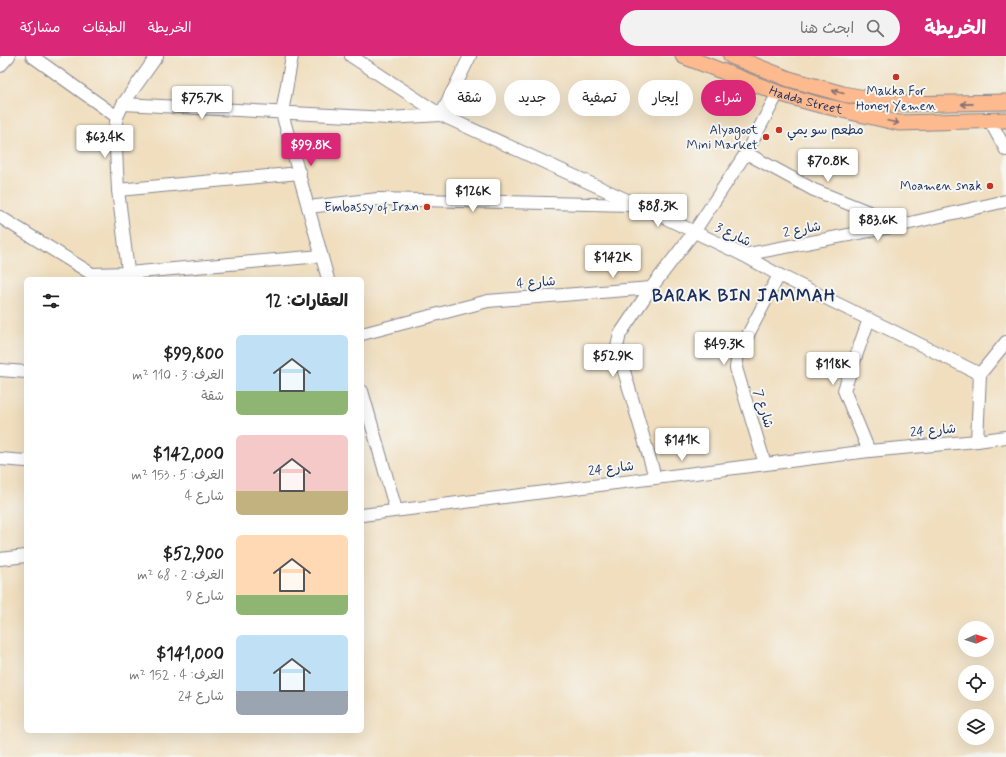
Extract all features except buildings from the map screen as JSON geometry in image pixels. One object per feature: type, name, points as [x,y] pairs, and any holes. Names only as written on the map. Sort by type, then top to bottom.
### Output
[{"type":"main road","name":"Hadda Street","points":[[683,56],[778,93],[816,104],[899,123],[1006,120]]},
{"type":"main road","name":"Hadda Street","points":[[731,56],[789,79],[843,94],[899,104],[1006,102]]},
{"type":"main road","points":[[937,104],[940,123]]},
{"type":"street","points":[[0,66],[9,56]]},
{"type":"street","points":[[32,56],[117,117]]},
{"type":"street","points":[[128,276],[118,190],[115,128],[117,117],[123,104],[157,56]]},
{"type":"street","points":[[292,56],[282,113],[300,173],[327,277]]},
{"type":"street","name":"شارع 3","points":[[351,56],[441,115],[744,255],[779,275],[980,374]]},
{"type":"street","points":[[123,104],[388,118],[441,115],[470,56]]},
{"type":"street","points":[[655,478],[617,347],[620,334],[651,288],[694,232],[746,152],[778,93]]},
{"type":"street","points":[[990,121],[1006,150]]},
{"type":"street","points":[[746,152],[814,190],[879,216],[906,224]]},
{"type":"street","points":[[118,190],[300,173]]},
{"type":"street","points":[[308,207],[378,200],[638,205]]},
{"type":"street","name":"شارع 2","points":[[744,255],[906,224],[1006,201]]},
{"type":"street","points":[[0,217],[92,274],[128,276],[321,256]]},
{"type":"street","name":"شارع 7","points":[[765,464],[736,368],[738,354],[779,275]]},
{"type":"street","name":"شارع 4","points":[[364,333],[488,301],[651,288]]},
{"type":"street","points":[[869,319],[844,390],[869,451]]},
{"type":"street","points":[[977,441],[980,374],[1006,342]]},
{"type":"street","points":[[0,370],[24,372]]},
{"type":"street","points":[[364,399],[396,510]]},
{"type":"street","name":"شارع 24","points":[[364,515],[869,451],[1006,437]]},
{"type":"street","points":[[0,459],[24,461]]},
{"type":"street","points":[[0,559],[24,556]]},
{"type":"place","name":"Makka For Honey Yemen","points":[[896,77]]},
{"type":"place","name":"مطعم سو يمي","points":[[779,130]]},
{"type":"place","name":"Alyagoot Mini Market","points":[[766,137]]},
{"type":"place","name":"Moamen snak","points":[[990,186]]},
{"type":"place","name":"Embassy of Iran","points":[[427,207]]},
{"type":"district","name":"BARAK BIN JAMMAH","points":[[744,296]]}]
